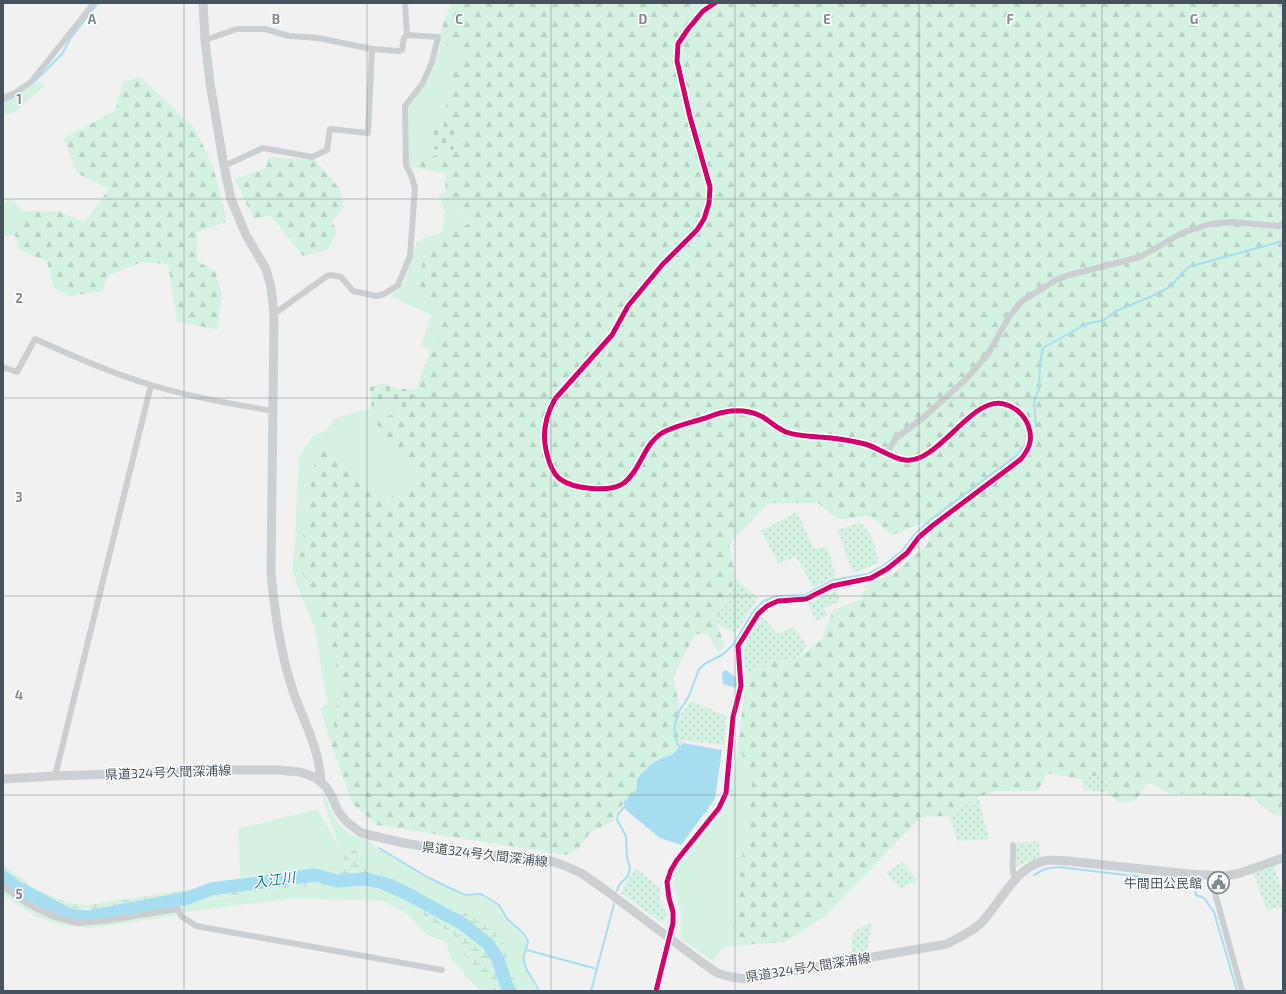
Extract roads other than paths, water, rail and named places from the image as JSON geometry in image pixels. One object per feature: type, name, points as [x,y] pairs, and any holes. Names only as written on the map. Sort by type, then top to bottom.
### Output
[{"type":"main road","points":[[203,3],[205,40],[210,83],[230,199],[246,235],[266,270],[271,287],[274,314],[271,573],[274,611],[281,650],[293,691],[318,760],[321,782]]},
{"type":"main road","name":"県道324号久間深浦線","points":[[3,779],[166,772],[278,770],[300,772],[314,777],[321,782],[329,792],[338,811],[346,821],[361,833],[404,843],[452,851],[533,858],[548,860],[563,865],[581,873],[604,888],[717,973],[731,978],[746,979],[947,944],[980,924],[1022,873],[1034,864],[1049,860],[1225,876],[1240,873],[1283,858]]},
{"type":"street","points":[[3,98],[15,93],[31,82],[94,3]]},
{"type":"street","points":[[205,40],[237,29],[265,29],[289,36],[318,38],[372,48],[399,51],[402,50],[404,38],[407,35],[405,3]]},
{"type":"street","points":[[656,991],[673,923],[673,912],[667,882],[670,870],[719,808],[726,793],[733,717],[741,686],[738,646],[758,614],[767,606],[778,601],[806,599],[832,586],[871,578],[887,569],[907,553],[919,537],[932,526],[1021,459],[1028,451],[1031,441],[1027,422],[1020,412],[1011,406],[1001,403],[990,404],[978,410],[925,456],[912,460],[904,460],[868,444],[845,439],[790,433],[775,426],[761,416],[750,412],[736,411],[723,412],[660,434],[646,450],[632,476],[617,487],[608,489],[571,485],[554,474],[546,454],[544,441],[545,424],[549,409],[555,399],[612,335],[628,306],[662,266],[697,230],[704,219],[709,203],[710,187],[690,117],[677,61],[678,44],[703,11],[715,3]]},
{"type":"street","points":[[274,314],[327,276],[331,275],[340,277],[353,290],[376,296],[384,294],[398,285],[410,256],[415,188],[406,165],[405,106],[423,82],[432,62],[438,37],[411,34],[407,35]]},
{"type":"street","points":[[224,166],[263,148],[312,157],[327,150],[330,129],[368,133],[372,48]]},
{"type":"street","points":[[887,453],[896,438],[929,413],[966,379],[984,359],[1009,317],[1022,301],[1056,280],[1069,274],[1140,257],[1182,233],[1210,224],[1233,222],[1278,226],[1283,225]]},
{"type":"street","points":[[3,367],[17,372],[35,339],[89,363],[151,385],[197,397],[273,411]]},
{"type":"street","points":[[55,776],[151,385]]},
{"type":"street","points":[[1012,844],[1013,874],[1016,879]]},
{"type":"street","points":[[1213,876],[1213,886],[1242,991]]},
{"type":"street","points":[[3,886],[29,905],[52,916],[77,923],[103,921],[178,909],[181,916],[196,926],[442,970]]},
{"type":"water","points":[[726,670],[737,678],[736,688],[723,684],[722,672]]},
{"type":"water","points":[[683,743],[722,750],[715,799],[681,845],[660,838],[626,810],[623,803],[637,789],[637,780],[640,775],[653,763],[672,755]]},
{"type":"waterway","points":[[35,81],[62,54],[70,39],[98,3]]},
{"type":"waterway","points":[[3,102],[16,96]]},
{"type":"waterway","points":[[1036,426],[1034,402],[1039,389],[1040,364],[1043,348],[1086,324],[1104,320],[1116,311],[1170,287],[1188,267],[1283,241]]},
{"type":"waterway","points":[[680,748],[677,743],[674,729],[678,713],[689,696],[699,669],[706,663],[722,655],[733,645],[754,610],[764,601],[776,596],[805,595],[833,580],[868,574],[883,566],[902,551],[915,534],[929,521],[1017,455],[1024,445]]},
{"type":"waterway","points":[[617,891],[619,885],[628,876],[630,868],[627,858],[626,836],[617,820],[618,814],[626,805]]},
{"type":"waterway","points":[[379,848],[429,878],[465,895],[481,894],[499,905],[507,919],[523,933],[528,941],[524,961],[527,970],[539,991]]},
{"type":"waterway","points":[[1034,875],[1045,869],[1058,867],[1194,883],[1196,895],[1204,898],[1214,912],[1237,991]]},
{"type":"waterway","name":"入江川","points":[[3,877],[16,887],[70,915],[88,917],[188,898],[211,889],[315,875],[337,881],[365,879],[383,883],[404,892],[463,924],[488,944],[498,959],[506,984],[510,991]]},
{"type":"waterway","points":[[591,991],[614,904]]},
{"type":"waterway","points":[[527,950],[597,969]]},
{"type":"place","name":"牛間田公民館","points":[[1218,883]]}]
